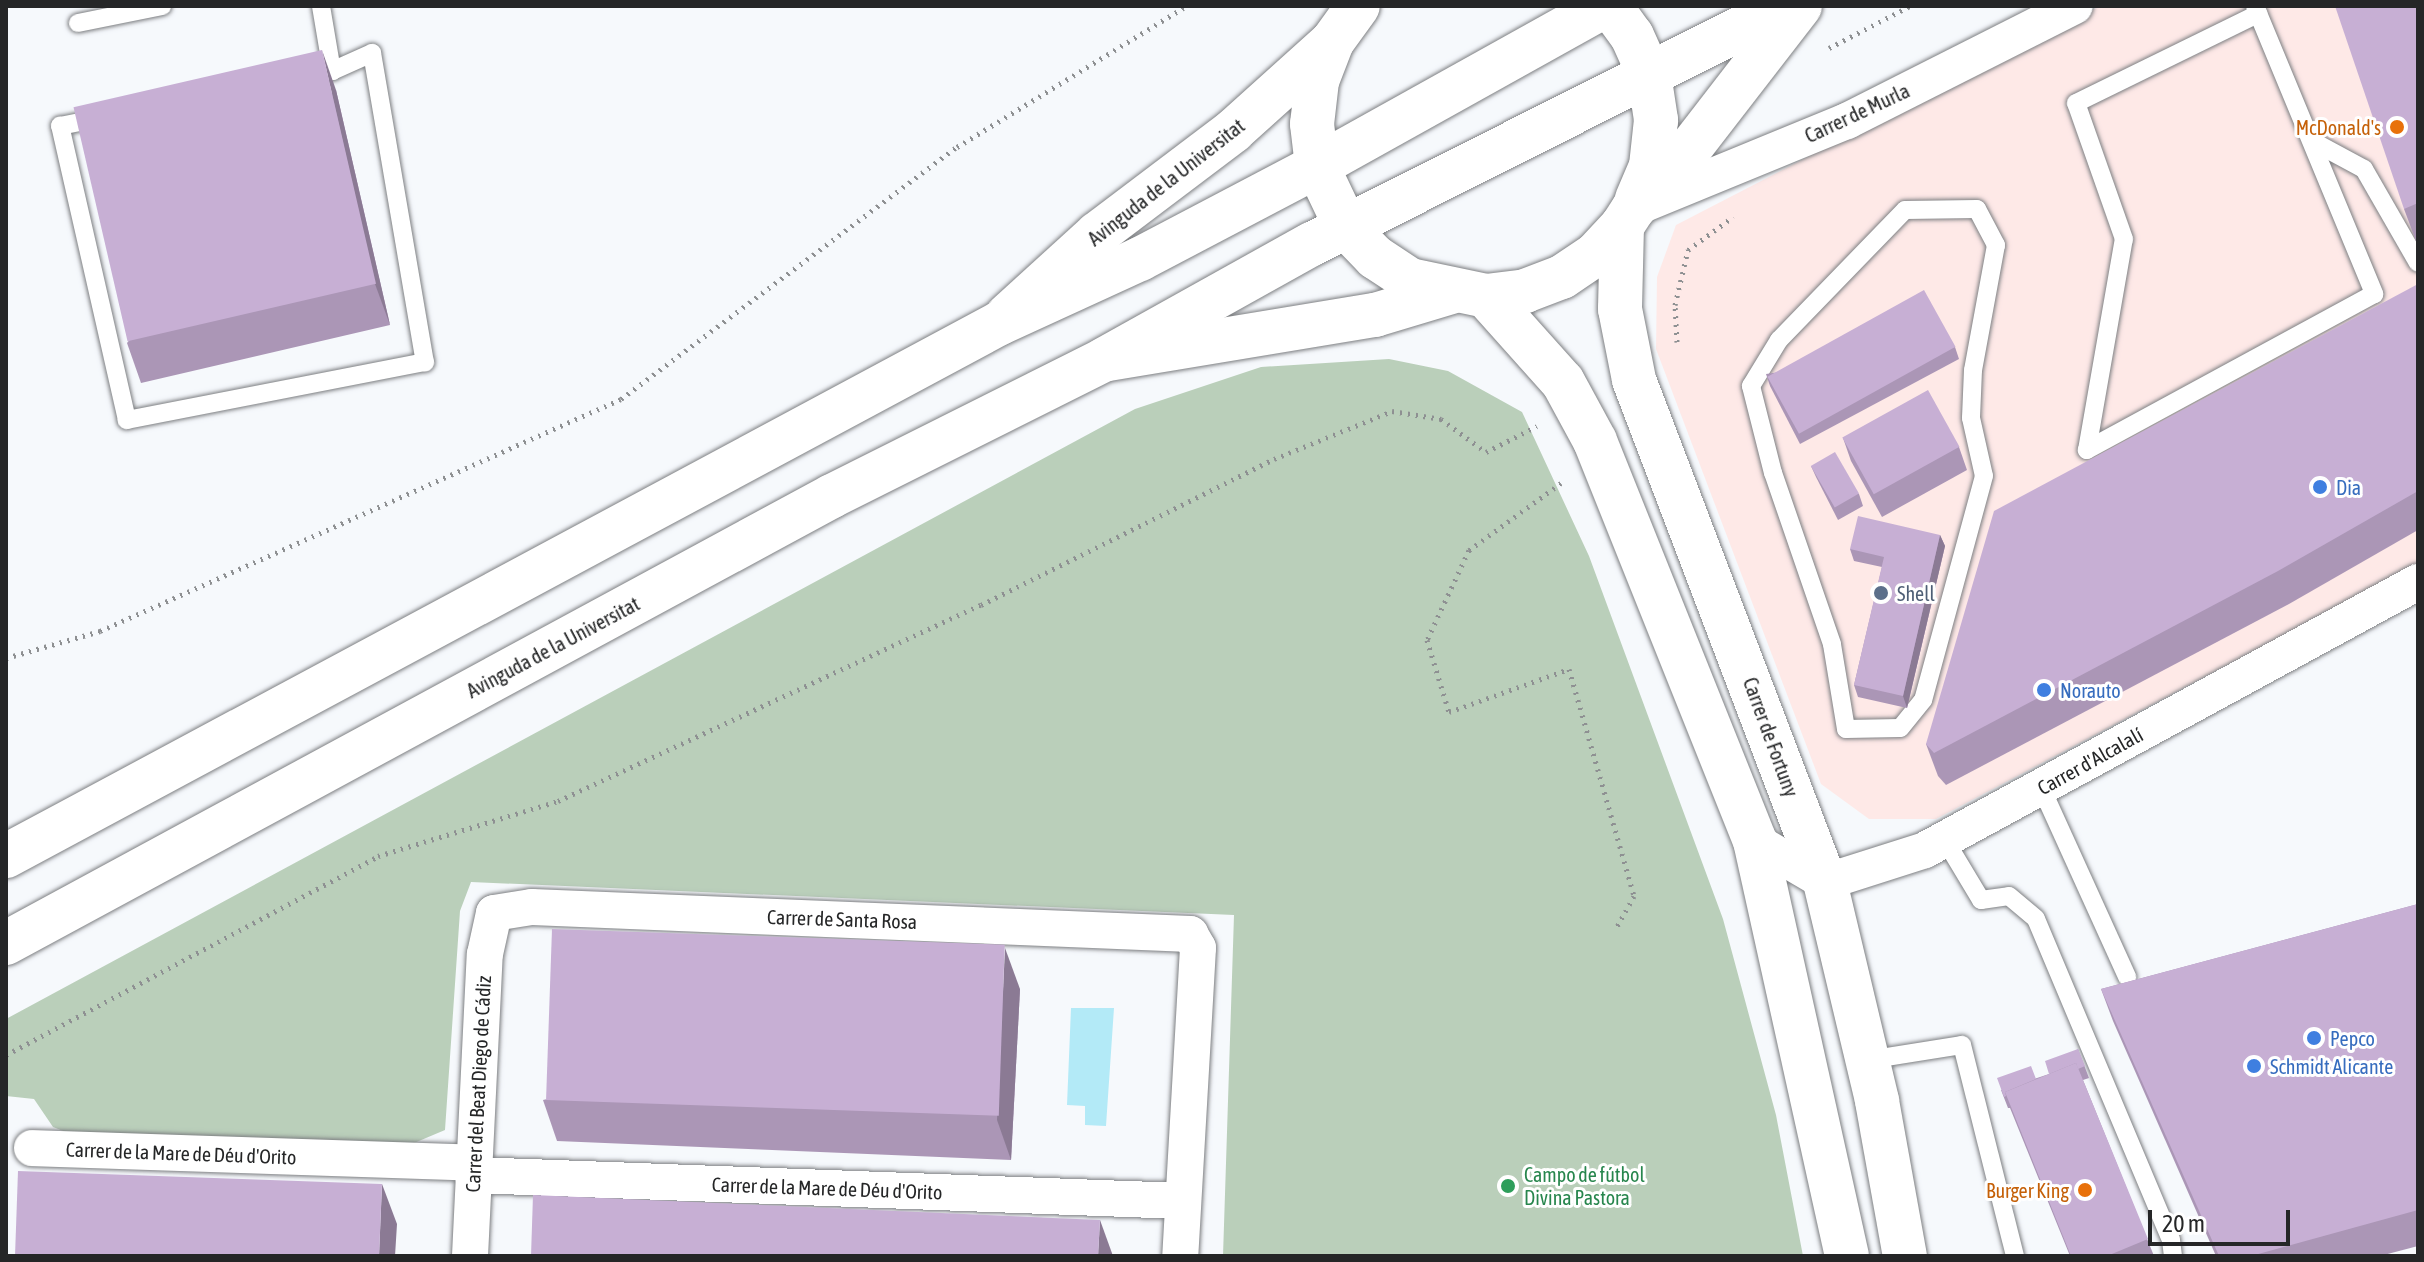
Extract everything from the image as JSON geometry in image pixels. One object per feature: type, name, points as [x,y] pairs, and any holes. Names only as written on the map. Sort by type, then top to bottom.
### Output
[{"type":"street","name":"Avinguda de la Universitat","points":[[1000,323],[1097,234],[1233,131],[1332,42],[1358,6]]},
{"type":"street","name":"Avinguda de la Universitat","points":[[6,856],[1000,323],[1140,259],[1317,166],[1607,6],[1632,36],[1649,74],[1656,120],[1651,166],[1627,217]]},
{"type":"street","name":"Avinguda de la Universitat","points":[[6,943],[832,496],[1105,359],[1346,227],[1785,6]]},
{"type":"street","name":"Avinguda de la Universitat","points":[[1105,359],[1375,315],[1468,294],[1525,291],[1562,277],[1595,255],[1685,155],[1800,6]]},
{"type":"street","name":"Carrer de Murla","points":[[1627,217],[1847,121],[2075,6]]},
{"type":"street","name":"Avinguda de la Universitat","points":[[1332,42],[1317,81],[1312,124],[1317,166],[1346,227],[1375,257],[1410,280],[1468,294]]},
{"type":"street","name":"Carrer de Fortuny","points":[[1627,217],[1620,309],[1634,380],[1825,882],[1868,1060],[1905,1256]]},
{"type":"street","points":[[1468,294],[1563,382],[1667,612],[1755,841],[1847,1256]]},
{"type":"street","name":"Carrer d'Alcalalí","points":[[1825,882],[1945,840],[2418,582]]},
{"type":"street","points":[[1755,841],[1825,882]]},
{"type":"street","name":"Carrer de Santa Rosa","points":[[494,913],[532,907],[1190,934],[1198,948],[1181,1201]]},
{"type":"street","name":"Carrer del Beat Diego de Cádiz","points":[[470,1256],[485,954],[494,913]]},
{"type":"street","name":"Carrer de la Mare de Déu d'Orito","points":[[32,1148],[1181,1201]]},
{"type":"street","points":[[1180,1256],[1181,1201]]},
{"type":"lane","points":[[78,23],[162,6]]},
{"type":"lane","points":[[321,6],[332,71]]},
{"type":"lane","points":[[2256,10],[2374,294],[2087,450],[2124,239],[2076,103],[2256,10]]},
{"type":"lane","points":[[372,53],[425,362],[127,420],[60,126],[332,71],[372,53]]},
{"type":"lane","points":[[2312,141],[2364,169],[2418,263]]},
{"type":"lane","points":[[1977,209],[1996,245],[1973,370],[1971,418],[1984,476],[1923,700],[1900,728],[1846,729],[1832,644],[1773,473],[1751,386],[1779,340],[1905,210],[1977,209]]},
{"type":"lane","points":[[2041,787],[2127,977]]},
{"type":"lane","points":[[1945,840],[1981,900],[2009,896],[2036,919],[2173,1256]]},
{"type":"lane","points":[[1868,1060],[1962,1045],[2015,1256]]},
{"type":"path","points":[[6,658],[100,631],[621,399],[957,147],[1186,6]]},
{"type":"path","points":[[1817,54],[1910,6]]},
{"type":"path","points":[[1634,380],[1679,366],[1675,305],[1688,250],[1745,210]]},
{"type":"path","points":[[6,1055],[378,856],[558,801],[967,611],[1289,453],[1392,411],[1441,419],[1486,452],[1576,405]]},
{"type":"path","points":[[1567,480],[1469,550],[1427,640],[1449,712],[1569,669],[1634,896],[1615,930]]},
{"type":"shaded area","points":[[2100,6],[2418,6],[2418,564],[1936,819],[1869,819],[1821,784],[1656,349],[1657,277],[1676,225]]},
{"type":"green space","points":[[1389,359],[1448,371],[1522,412],[1589,556],[1723,919],[1776,1115],[1803,1256],[1223,1256],[1234,915],[471,882],[460,911],[445,1130],[407,1146],[91,1142],[53,1127],[34,1099],[6,1096],[6,1019],[1135,409],[1261,367]]},
{"type":"water","points":[[1071,1008],[1114,1008],[1106,1126],[1085,1125],[1085,1106],[1067,1105]]},
{"type":"building","name":"McDonald's","points":[[2335,6],[2418,6],[2418,203],[2404,209]]},
{"type":"building","points":[[322,50],[376,284],[128,341],[74,107]]},
{"type":"building","points":[[2418,284],[2418,491],[2278,571],[1934,753],[1926,744],[1994,511]]},
{"type":"building","points":[[1924,290],[1956,347],[1799,434],[1767,377]]},
{"type":"building","points":[[1928,390],[1960,447],[1874,494],[1842,438]]},
{"type":"building","points":[[1835,452],[1859,494],[1835,508],[1811,466]]},
{"type":"building","points":[[1858,516],[1940,535],[1903,696],[1854,685],[1884,557],[1850,549]]},
{"type":"building","points":[[2418,904],[2418,1210],[2251,1256],[2219,1256],[2101,989]]},
{"type":"building","points":[[552,929],[1005,945],[999,1116],[546,1100]]},
{"type":"building","points":[[2078,1049],[2085,1066],[2078,1069],[2076,1063],[2049,1074],[2045,1061]]},
{"type":"building","name":"Burger King","points":[[2076,1063],[2148,1239],[2107,1256],[2071,1256],[2005,1092]]},
{"type":"building","points":[[2031,1066],[2036,1079],[2005,1092],[2004,1097],[1997,1078]]},
{"type":"building","points":[[18,1171],[382,1184],[379,1256],[15,1256]]},
{"type":"building","points":[[533,1195],[1100,1220],[1098,1256],[531,1256]]},
{"type":"place","name":"McDonald's","points":[[2397,127]]},
{"type":"place","name":"Dia","points":[[2320,487]]},
{"type":"place","name":"Shell","points":[[1881,593]]},
{"type":"place","name":"Norauto","points":[[2044,690]]},
{"type":"place","name":"Pepco","points":[[2314,1038]]},
{"type":"place","name":"Schmidt Alicante","points":[[2254,1066]]},
{"type":"place","name":"Campo de fútbol Divina Pastora","points":[[1508,1186]]},
{"type":"place","name":"Burger King","points":[[2085,1190]]}]
